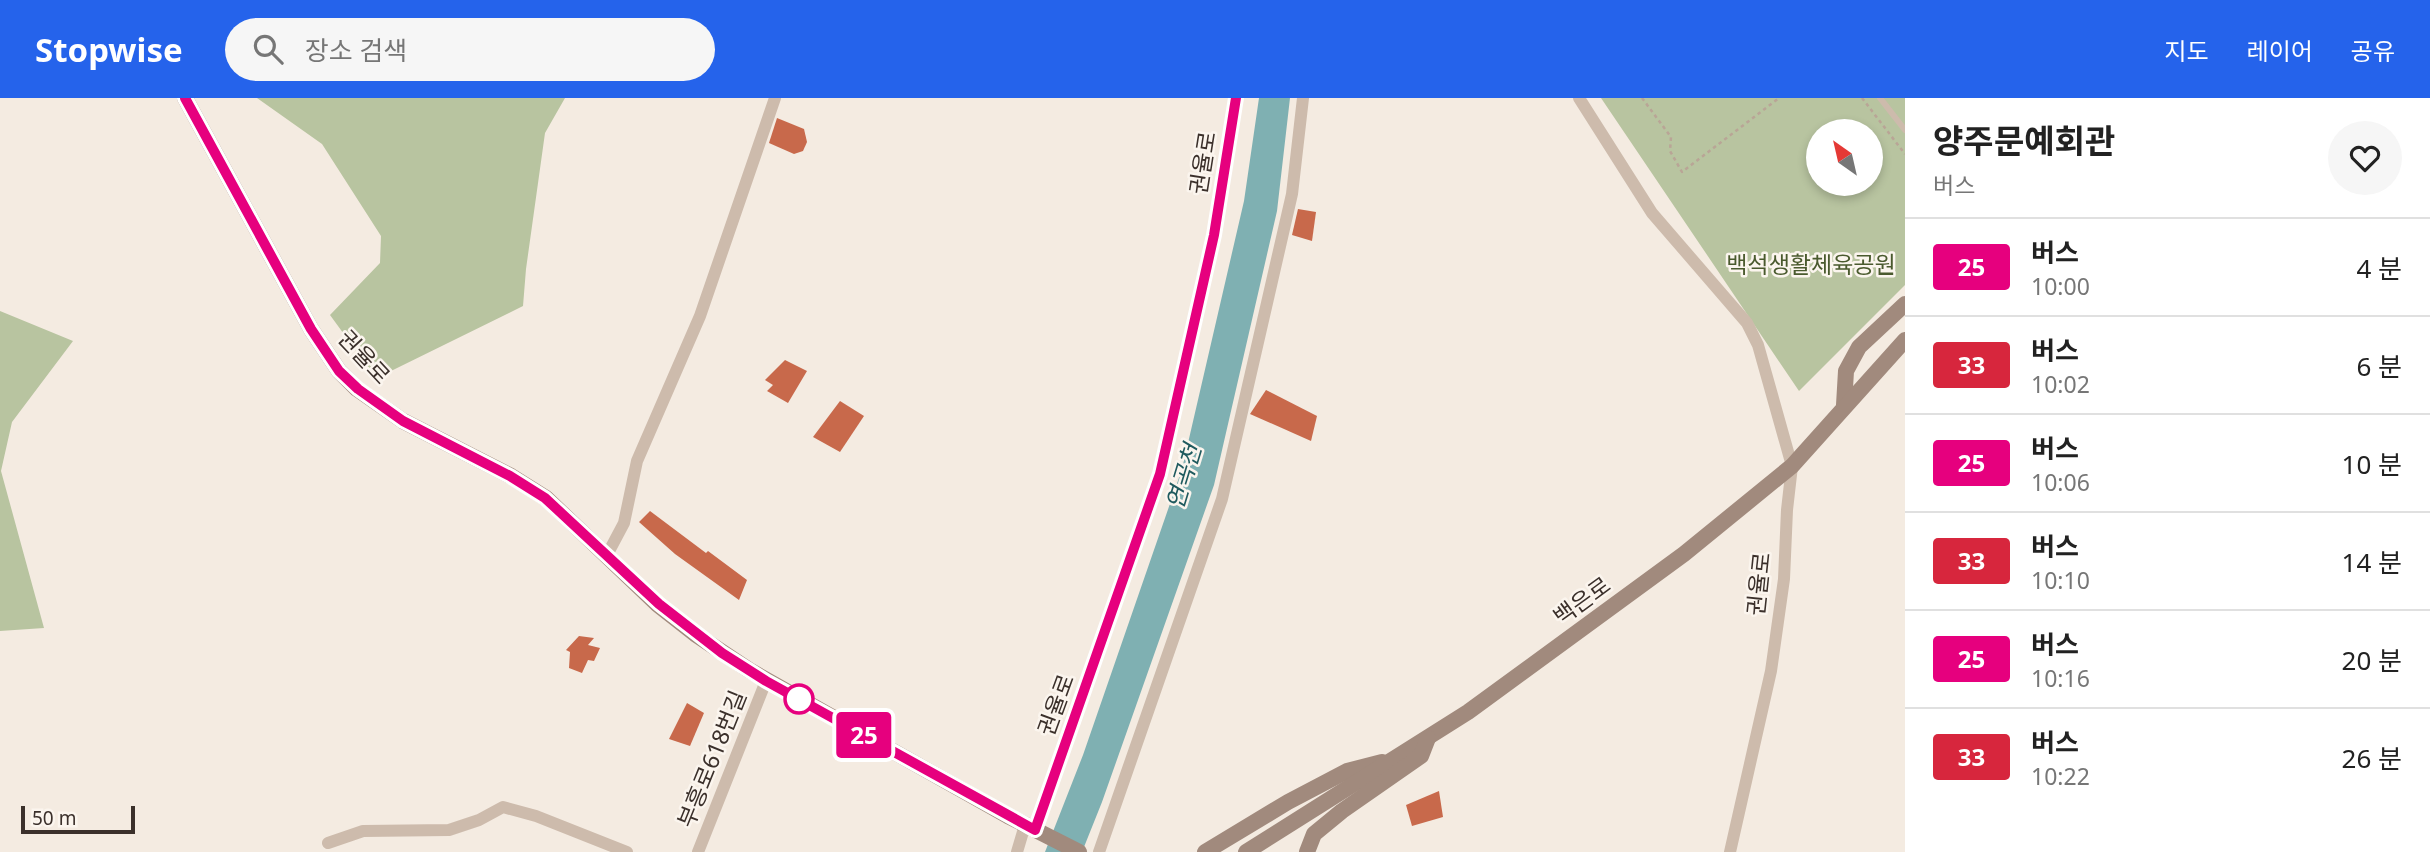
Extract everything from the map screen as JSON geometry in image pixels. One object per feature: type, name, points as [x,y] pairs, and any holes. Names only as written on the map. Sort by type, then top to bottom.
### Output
[{"type":"main road","name":"권율로","points":[[185,98],[311,329],[339,371],[358,389],[381,407],[531,488],[559,509],[659,604],[695,634],[766,681],[1030,828]]},
{"type":"main road","points":[[1844,405],[1846,371],[1859,347],[1905,304]]},
{"type":"main road","name":"백은로","points":[[1246,852],[1468,712],[1685,554],[1792,466],[1905,340]]},
{"type":"main road","points":[[1307,852],[1314,834],[1421,756],[1428,738]]},
{"type":"main road","points":[[1205,852],[1288,802],[1347,771],[1394,759]]},
{"type":"main road","points":[[1030,828],[1079,852]]},
{"type":"street","points":[[607,555],[624,523],[637,461],[700,316],[775,98]]},
{"type":"street","name":"권율로","points":[[1030,828],[1160,474],[1214,235],[1236,98]]},
{"type":"street","points":[[1100,852],[1222,499],[1293,194],[1303,98]]},
{"type":"street","name":"권율로","points":[[1579,98],[1652,213],[1747,323],[1758,345],[1792,466],[1784,579],[1771,671],[1730,852]]},
{"type":"street","name":"부흥로618번길","points":[[698,852],[766,681]]},
{"type":"street","points":[[328,844],[363,831],[449,830],[479,820],[503,807],[536,816],[627,852]]},
{"type":"street","points":[[1017,852],[1030,828]]},
{"type":"lane","points":[[1880,98],[1905,130]]},
{"type":"path","points":[[1642,98],[1671,137],[1670,151],[1682,172],[1779,98]]},
{"type":"path","points":[[1862,98],[1905,154]]},
{"type":"green space","points":[[257,98],[565,98],[545,133],[523,306],[391,371],[373,374],[330,315],[380,263],[381,236],[322,144]]},
{"type":"green space","name":"백석생활체육공원","points":[[1601,98],[1905,98],[1905,285],[1799,391]]},
{"type":"green space","points":[[0,311],[73,341],[12,422],[1,471],[44,628],[0,631]]},
{"type":"water","name":"연곡천","points":[[1259,98],[1290,98],[1277,211],[1214,485],[1082,852],[1045,852],[1083,755],[1182,469],[1244,201]]},
{"type":"building","points":[[777,118],[804,129],[807,142],[803,151],[794,154],[769,143]]},
{"type":"building","points":[[1298,209],[1316,212],[1312,241],[1292,235]]},
{"type":"building","points":[[785,360],[807,371],[788,403],[767,391],[773,385],[765,380]]},
{"type":"building","points":[[1266,390],[1317,416],[1311,441],[1250,414]]},
{"type":"building","points":[[840,401],[864,416],[840,452],[813,437]]},
{"type":"building","points":[[650,511],[747,580],[739,600],[675,554],[639,522]]},
{"type":"building","points":[[579,636],[594,638],[588,645],[600,648],[594,661],[588,660],[582,673],[569,668],[570,652],[566,650]]},
{"type":"building","points":[[687,703],[704,713],[690,746],[669,739]]},
{"type":"building","points":[[1439,791],[1443,817],[1412,826],[1406,805]]},
{"type":"bus line","name":"25","points":[[185,98],[311,329],[339,371],[358,389],[403,421],[510,476],[545,498],[659,604],[722,653],[766,681],[1035,830],[1160,474],[1214,235],[1236,98]]}]
